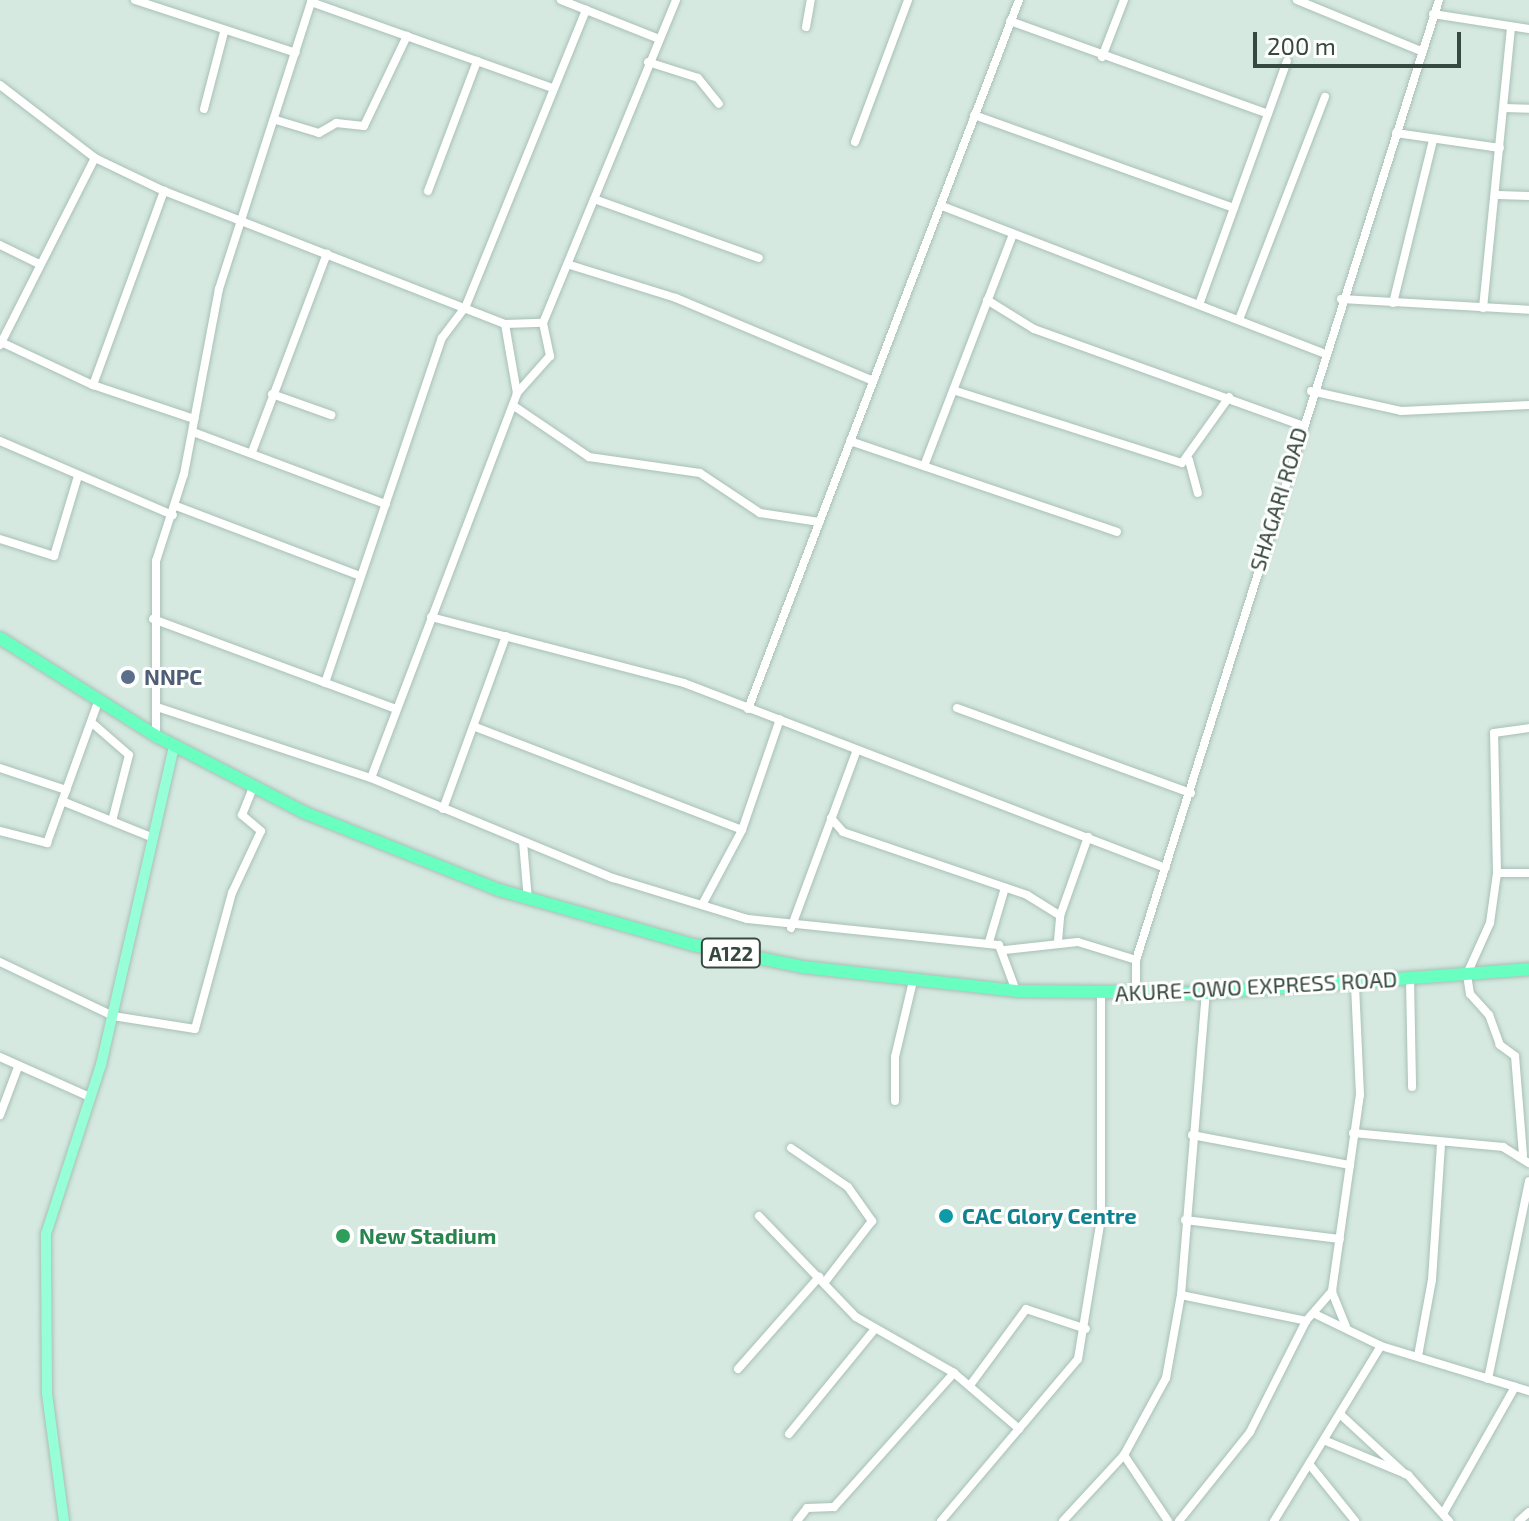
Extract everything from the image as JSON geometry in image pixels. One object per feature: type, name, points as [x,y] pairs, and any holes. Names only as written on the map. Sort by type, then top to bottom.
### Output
[{"type":"highway","name":"AKURE-OWO EXPRESS ROAD","points":[[0,638],[98,702],[174,746],[253,788],[375,844],[528,900],[738,954],[913,981],[1016,991],[1101,993],[1206,993],[1529,969]]},
{"type":"main road","points":[[64,1521],[47,1393],[46,1234],[113,1016],[174,746]]},
{"type":"street","points":[[135,0],[224,32],[296,53]]},
{"type":"street","points":[[561,0],[659,39]]},
{"type":"street","points":[[517,393],[550,356],[543,323],[570,265],[648,62],[676,0]]},
{"type":"street","points":[[806,27],[811,0]]},
{"type":"street","points":[[855,142],[908,0]]},
{"type":"street","points":[[748,709],[1019,0]]},
{"type":"street","points":[[1102,57],[1124,0]]},
{"type":"street","points":[[1297,0],[1421,51]]},
{"type":"street","name":"SHAGARI ROAD","points":[[1136,993],[1139,949],[1191,793],[1322,353],[1439,0]]},
{"type":"street","points":[[156,736],[153,619],[156,561],[174,511],[239,221],[276,120],[311,1],[553,88]]},
{"type":"street","points":[[325,683],[442,338],[465,308],[586,10]]},
{"type":"street","points":[[1433,14],[1511,29],[1529,29]]},
{"type":"street","points":[[1010,21],[1102,57],[1268,114]]},
{"type":"street","points":[[1483,308],[1498,195],[1511,29]]},
{"type":"street","points":[[204,109],[224,32]]},
{"type":"street","points":[[276,120],[319,133],[336,123],[364,126],[407,36]]},
{"type":"street","points":[[428,191],[477,61]]},
{"type":"street","points":[[1200,302],[1287,61]]},
{"type":"street","points":[[648,62],[698,78],[719,104]]},
{"type":"street","points":[[0,85],[95,158],[164,191],[505,324],[543,323]]},
{"type":"street","points":[[1240,317],[1325,97]]},
{"type":"street","points":[[1504,108],[1529,109]]},
{"type":"street","points":[[974,115],[1234,208]]},
{"type":"street","points":[[1396,133],[1500,148]]},
{"type":"street","points":[[1393,303],[1433,140]]},
{"type":"street","points":[[95,158],[37,263],[0,344],[93,385],[194,419]]},
{"type":"street","points":[[93,385],[164,191]]},
{"type":"street","points":[[1498,195],[1529,196]]},
{"type":"street","points":[[594,199],[759,258]]},
{"type":"street","points":[[942,206],[1240,317],[1322,353]]},
{"type":"street","points":[[924,466],[956,391],[1013,234]]},
{"type":"street","points":[[0,245],[37,263]]},
{"type":"street","points":[[252,452],[327,254]]},
{"type":"street","points":[[570,265],[676,298],[873,381]]},
{"type":"street","points":[[1341,299],[1529,310]]},
{"type":"street","points":[[987,300],[1001,314],[1300,425]]},
{"type":"street","points":[[980,318],[1001,314]]},
{"type":"street","points":[[371,778],[394,708],[514,406],[517,393],[505,324]]},
{"type":"street","points":[[956,391],[1150,456],[1189,460]]},
{"type":"street","points":[[1311,391],[1401,411],[1529,405]]},
{"type":"street","points":[[272,394],[331,415]]},
{"type":"street","points":[[1198,493],[1189,460],[1229,397]]},
{"type":"street","points":[[514,406],[589,457],[700,473],[760,513],[819,522]]},
{"type":"street","points":[[193,432],[386,504]]},
{"type":"street","points":[[0,441],[78,476],[360,576]]},
{"type":"street","points":[[850,441],[1117,532]]},
{"type":"street","points":[[0,539],[54,556],[78,476]]},
{"type":"street","points":[[431,617],[634,666],[1166,868]]},
{"type":"street","points":[[153,619],[394,708]]},
{"type":"street","points":[[443,809],[478,728],[506,636]]},
{"type":"street","points":[[0,831],[43,845],[98,702]]},
{"type":"street","points":[[157,707],[371,778],[523,842],[702,905],[791,928],[989,942],[1005,950],[1058,941],[1136,960]]},
{"type":"street","points":[[957,708],[1191,793]]},
{"type":"street","points":[[702,905],[742,830],[780,719]]},
{"type":"street","points":[[91,722],[129,755],[112,821]]},
{"type":"street","points":[[478,728],[742,830]]},
{"type":"street","points":[[1353,1133],[1526,1159],[1515,1056],[1500,1045],[1467,974],[1490,923],[1497,873],[1494,733],[1529,728]]},
{"type":"street","points":[[791,928],[857,750]]},
{"type":"street","points":[[0,768],[66,790]]},
{"type":"street","points":[[0,962],[113,1016],[185,1030],[198,1025],[232,893],[261,831],[242,815],[253,788]]},
{"type":"street","points":[[62,801],[151,837]]},
{"type":"street","points":[[831,818],[843,832],[1004,891],[1027,895],[1060,916]]},
{"type":"street","points":[[823,841],[843,832]]},
{"type":"street","points":[[1058,941],[1060,916],[1088,837]]},
{"type":"street","points":[[523,842],[528,900]]},
{"type":"street","points":[[1497,873],[1529,873]]},
{"type":"street","points":[[989,942],[1004,891]]},
{"type":"street","points":[[1005,950],[1016,991]]},
{"type":"street","points":[[1410,979],[1412,1087]]},
{"type":"street","points":[[895,1101],[897,1047],[913,981]]},
{"type":"street","points":[[1179,1521],[1250,1432],[1306,1321],[1317,1315],[1332,1291],[1361,1080],[1355,983]]},
{"type":"street","points":[[941,1521],[1072,1371],[1086,1329],[1101,1218],[1101,993]]},
{"type":"street","points":[[1063,1521],[1124,1455],[1158,1401],[1181,1295],[1206,993]]},
{"type":"street","points":[[0,1057],[90,1097]]},
{"type":"street","points":[[0,1115],[18,1067]]},
{"type":"street","points":[[1192,1135],[1350,1165]]},
{"type":"street","points":[[1418,1356],[1432,1280],[1441,1146]]},
{"type":"street","points":[[738,1369],[822,1280],[871,1217],[848,1187],[791,1148]]},
{"type":"street","points":[[1488,1379],[1529,1181]]},
{"type":"street","points":[[759,1216],[874,1330],[971,1384],[1019,1429]]},
{"type":"street","points":[[1185,1220],[1340,1239]]},
{"type":"street","points":[[1332,1291],[1346,1326]]},
{"type":"street","points":[[1181,1295],[1306,1321]]},
{"type":"street","points":[[971,1384],[1026,1309],[1086,1329]]},
{"type":"street","points":[[1317,1315],[1346,1326],[1381,1346],[1529,1391]]},
{"type":"street","points":[[789,1434],[874,1330]]},
{"type":"street","points":[[1274,1521],[1326,1441],[1381,1346]]},
{"type":"street","points":[[797,1521],[807,1508],[834,1507],[954,1373]]},
{"type":"street","points":[[1444,1512],[1515,1387]]},
{"type":"street","points":[[1341,1415],[1444,1512],[1449,1521]]},
{"type":"street","points":[[1326,1441],[1405,1474]]},
{"type":"street","points":[[1124,1455],[1168,1521]]},
{"type":"street","points":[[1310,1465],[1355,1521]]},
{"type":"street","points":[[1519,1521],[1529,1512]]},
{"type":"shaded area","points":[[0,0],[1529,0],[1529,1521],[0,1521]]},
{"type":"place","name":"NNPC","points":[[128,677]]},
{"type":"place","name":"CAC Glory Centre","points":[[946,1216]]},
{"type":"place","name":"New Stadium","points":[[343,1236]]}]
